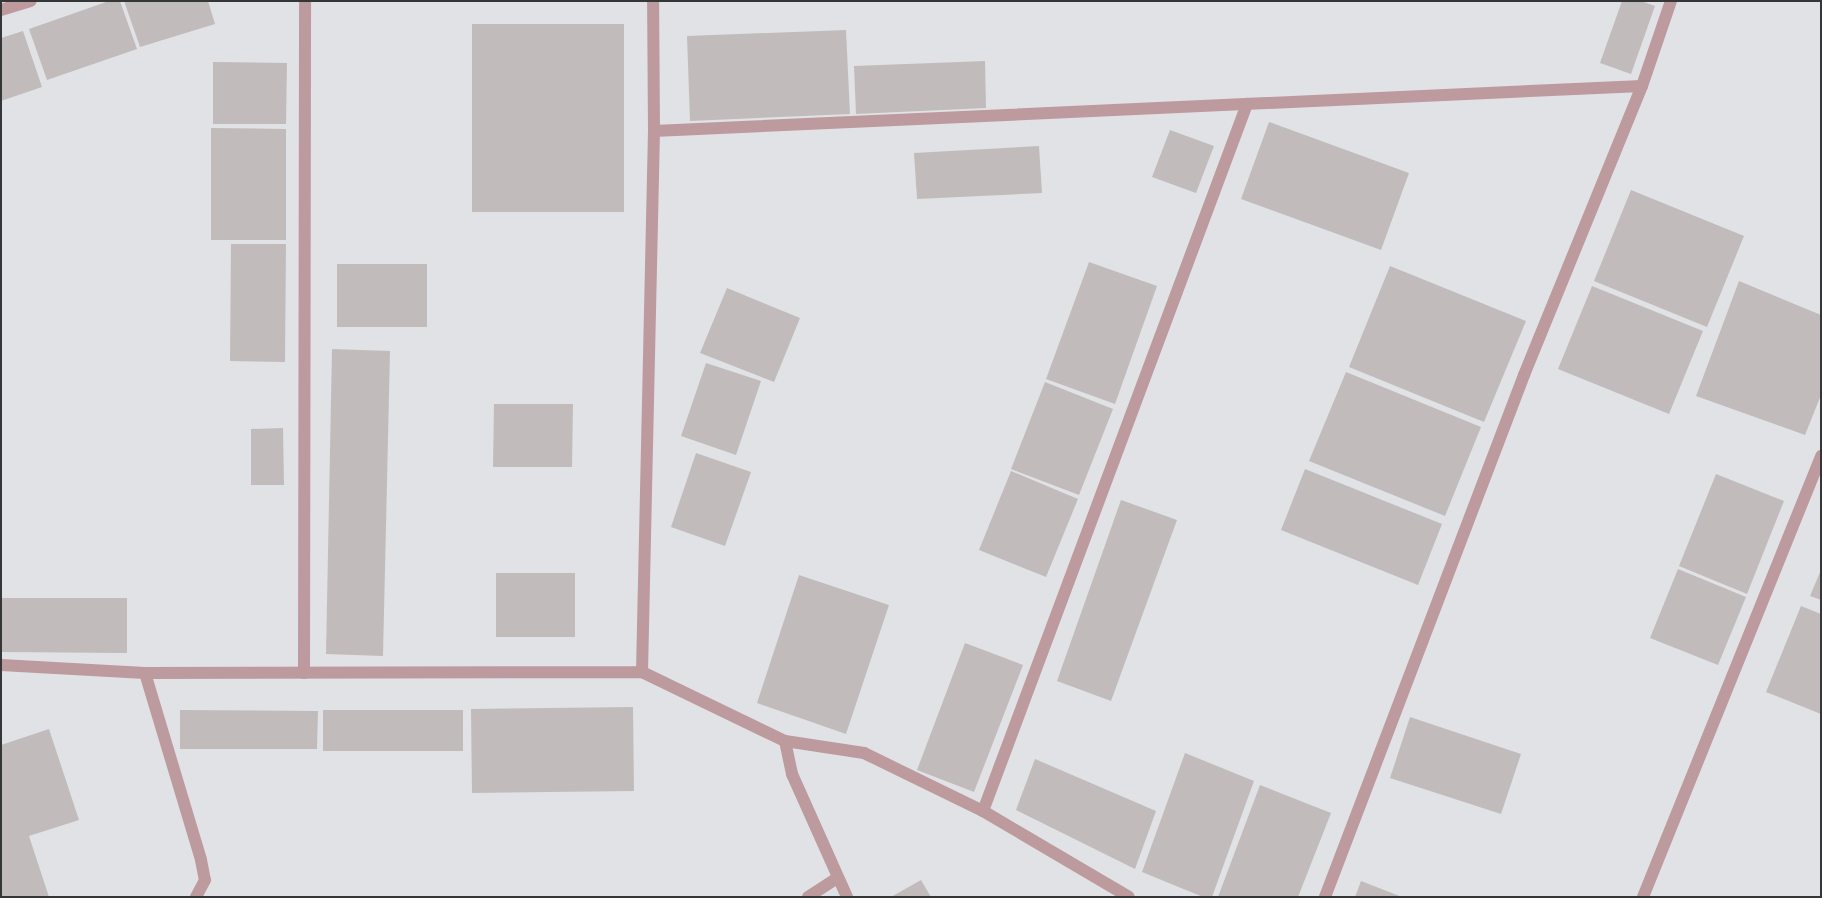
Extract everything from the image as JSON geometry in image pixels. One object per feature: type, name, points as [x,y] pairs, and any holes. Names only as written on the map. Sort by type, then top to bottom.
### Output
[{"type":"street","points":[[1,10],[31,1]]},
{"type":"street","points":[[304,1],[304,673]]},
{"type":"street","points":[[642,672],[654,131],[653,1]]},
{"type":"street","points":[[1325,897],[1524,375],[1642,86],[1671,1]]},
{"type":"street","points":[[654,131],[1642,86]]},
{"type":"street","points":[[983,811],[1247,104]]},
{"type":"street","points":[[1643,897],[1821,456]]},
{"type":"street","points":[[1,666],[145,673],[642,672],[785,741],[864,753],[983,811],[1129,897]]},
{"type":"street","points":[[145,673],[205,880],[196,897]]},
{"type":"street","points":[[785,741],[792,774],[836,878],[846,897]]},
{"type":"street","points":[[808,897],[836,878]]},
{"type":"building","points":[[109,1],[120,1],[137,49],[47,80],[29,29]]},
{"type":"building","points":[[124,1],[208,1],[215,24],[140,47]]},
{"type":"building","points":[[1622,1],[1641,1],[1655,6],[1631,74],[1600,63]]},
{"type":"building","points":[[472,24],[624,24],[624,212],[472,212]]},
{"type":"building","points":[[846,30],[850,114],[690,121],[687,36]]},
{"type":"building","points":[[23,31],[42,87],[1,101],[1,38]]},
{"type":"building","points":[[985,61],[986,108],[856,114],[854,66]]},
{"type":"building","points":[[213,62],[287,63],[286,124],[213,124]]},
{"type":"building","points":[[1269,122],[1409,173],[1381,250],[1241,199]]},
{"type":"building","points":[[211,128],[286,129],[286,240],[211,240]]},
{"type":"building","points":[[1170,130],[1214,146],[1196,193],[1152,177]]},
{"type":"building","points":[[1039,146],[1042,193],[917,199],[914,153]]},
{"type":"building","points":[[1631,190],[1744,236],[1707,327],[1594,281]]},
{"type":"building","points":[[231,244],[286,244],[285,362],[230,361]]},
{"type":"building","points":[[1089,262],[1157,286],[1115,404],[1046,379]]},
{"type":"building","points":[[337,264],[427,264],[427,327],[337,327]]},
{"type":"building","points":[[1390,266],[1526,321],[1484,422],[1349,367]]},
{"type":"building","points":[[1739,281],[1821,315],[1821,395],[1805,435],[1696,396]]},
{"type":"building","points":[[1592,286],[1703,331],[1669,414],[1558,369]]},
{"type":"building","points":[[727,288],[800,318],[774,382],[700,353]]},
{"type":"building","points":[[332,349],[390,351],[383,656],[326,654]]},
{"type":"building","points":[[706,363],[761,381],[736,455],[681,436]]},
{"type":"building","points":[[1346,372],[1481,427],[1445,516],[1309,461]]},
{"type":"building","points":[[1045,382],[1113,409],[1079,495],[1011,469]]},
{"type":"building","points":[[494,404],[573,404],[572,467],[493,467]]},
{"type":"building","points":[[283,428],[284,485],[251,485],[251,429]]},
{"type":"building","points":[[696,453],[751,472],[725,546],[671,527]]},
{"type":"building","points":[[1305,469],[1442,524],[1418,585],[1281,530]]},
{"type":"building","points":[[1011,471],[1078,499],[1046,577],[979,550]]},
{"type":"building","points":[[1716,474],[1784,501],[1747,594],[1679,566]]},
{"type":"building","points":[[1121,500],[1177,520],[1111,701],[1057,681]]},
{"type":"building","points":[[1678,569],[1746,597],[1718,665],[1650,638]]},
{"type":"building","points":[[1821,570],[1821,600],[1810,596]]},
{"type":"building","points":[[496,573],[575,573],[575,637],[496,637]]},
{"type":"building","points":[[799,575],[889,605],[846,734],[757,703]]},
{"type":"building","points":[[1,598],[127,598],[127,653],[1,652]]},
{"type":"building","points":[[1801,606],[1821,614],[1821,714],[1766,692]]},
{"type":"building","points":[[965,643],[1023,665],[974,792],[917,770]]},
{"type":"building","points":[[633,707],[634,791],[472,793],[471,709]]},
{"type":"building","points":[[180,710],[318,711],[317,749],[180,749]]},
{"type":"building","points":[[323,710],[463,710],[463,751],[323,751]]},
{"type":"building","points":[[1410,717],[1521,754],[1501,814],[1390,778]]},
{"type":"building","points":[[49,729],[79,820],[29,836],[49,897],[1,897],[1,745]]},
{"type":"building","points":[[1185,753],[1254,781],[1212,897],[1203,897],[1142,872]]},
{"type":"building","points":[[1035,759],[1156,811],[1135,869],[1016,810]]},
{"type":"building","points":[[1260,785],[1331,813],[1298,897],[1218,897]]},
{"type":"building","points":[[921,880],[931,897],[891,897]]},
{"type":"building","points":[[1361,881],[1402,897],[1355,897]]}]
